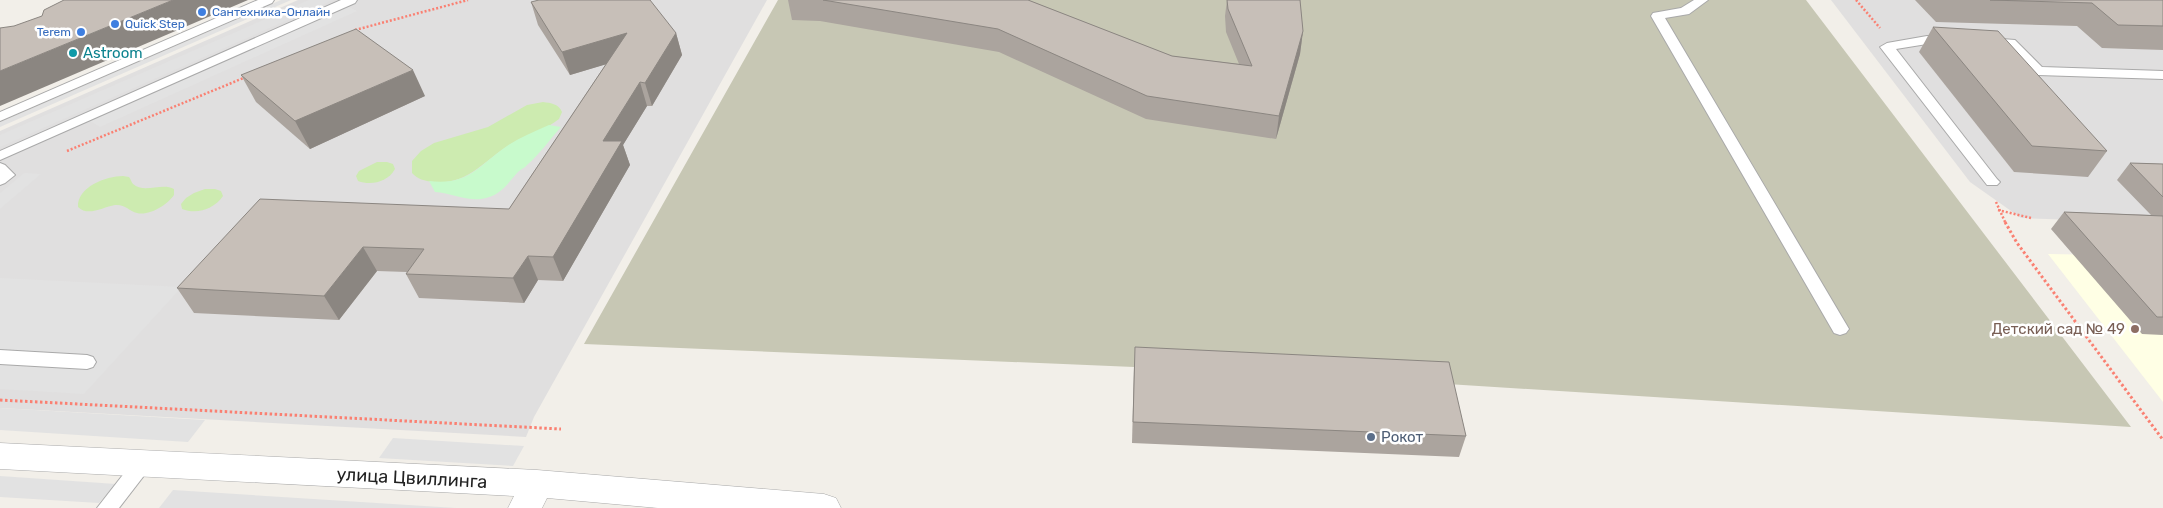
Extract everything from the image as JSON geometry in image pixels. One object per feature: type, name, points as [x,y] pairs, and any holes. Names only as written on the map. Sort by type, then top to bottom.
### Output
[{"type":"street","name":"улица Цвиллинга","points":[[0,456],[143,464],[531,496],[824,508]]},
{"type":"lane","points":[[0,117],[268,0]]},
{"type":"lane","points":[[2,157],[350,0]]},
{"type":"lane","points":[[1702,0],[1684,11],[1658,16],[1840,329]]},
{"type":"lane","points":[[1992,182],[1887,47],[1928,40],[2010,43],[2038,70],[2163,75]]},
{"type":"lane","points":[[0,168],[7,174],[0,180]]},
{"type":"lane","points":[[0,357],[87,362]]},
{"type":"lane","points":[[107,508],[143,464]]},
{"type":"path","points":[[346,34],[468,0]]},
{"type":"path","points":[[1856,0],[1890,41],[1887,47]]},
{"type":"path","points":[[58,154],[77,148],[248,76]]},
{"type":"path","points":[[1992,182],[1998,210],[2017,243],[2163,440]]},
{"type":"path","points":[[1998,210],[2031,218]]},
{"type":"path","points":[[0,400],[561,429]]},
{"type":"shaded area","points":[[281,0],[291,0],[0,127],[0,122]]},
{"type":"shaded area","points":[[298,0],[767,0],[534,417],[526,437],[0,408],[0,131]]},
{"type":"shaded area","points":[[309,0],[333,0],[0,147],[0,135]]},
{"type":"shaded area","points":[[778,0],[1806,0],[2131,427],[1400,381],[1134,367],[584,344]]},
{"type":"shaded area","points":[[1831,0],[2072,0],[2163,7],[2163,223],[2021,218],[1970,182]]},
{"type":"shaded area","points":[[347,6],[357,11],[100,127],[90,121]]},
{"type":"shaded area","points":[[24,173],[41,174],[0,209],[0,193]]},
{"type":"shaded area","name":"Детский сад № 49","points":[[2048,254],[2163,256],[2163,402]]},
{"type":"shaded area","points":[[0,278],[182,287],[84,394],[0,389]]},
{"type":"shaded area","points":[[0,408],[205,420],[188,442],[0,430]]},
{"type":"shaded area","points":[[393,438],[524,446],[513,466],[379,458]]},
{"type":"shaded area","points":[[0,476],[116,484],[99,503],[0,497]]},
{"type":"shaded area","points":[[173,490],[456,508],[159,508]]},
{"type":"green space","points":[[543,102],[552,103],[559,107],[562,112],[559,119],[501,150],[466,176],[445,182],[433,182],[416,177],[412,173],[412,161],[421,151],[434,143],[488,127],[527,105]]},
{"type":"green space","points":[[549,125],[561,127],[532,161],[518,172],[503,189],[488,198],[464,198],[435,192],[429,181],[443,182],[464,177],[481,167],[512,143]]},
{"type":"green space","points":[[377,162],[393,164],[395,169],[388,177],[379,182],[368,183],[358,181],[356,176],[359,171]]},
{"type":"green space","points":[[129,177],[137,187],[169,187],[174,189],[174,195],[163,206],[147,213],[137,213],[118,205],[91,211],[82,210],[78,207],[79,200],[87,188],[109,178]]},
{"type":"green space","points":[[205,189],[221,191],[223,196],[205,210],[188,211],[182,209],[181,204],[186,198]]},
{"type":"building","points":[[64,0],[173,0],[0,71],[0,28],[14,26],[42,16],[44,10]]},
{"type":"building","points":[[539,0],[650,0],[676,33],[645,83],[640,82],[603,141],[622,141],[553,257],[528,256],[513,278],[406,274],[424,249],[363,247],[324,296],[177,288],[260,199],[509,209],[627,33],[562,52],[531,2]]},
{"type":"building","points":[[823,0],[1028,0],[1172,56],[1252,66],[1228,9],[1227,0],[1300,0],[1303,31],[1279,116],[1147,96],[998,29]]},
{"type":"building","points":[[1990,0],[2163,0],[2163,26],[2118,25],[2092,3]]},
{"type":"building","points":[[1933,27],[1998,31],[2107,151],[2032,146]]},
{"type":"building","points":[[356,29],[413,70],[295,121],[241,75]]},
{"type":"building","points":[[2130,163],[2163,164],[2163,197]]},
{"type":"building","points":[[2064,212],[2163,216],[2163,317],[2157,317]]},
{"type":"building","points":[[1135,347],[1449,362],[1466,436],[1133,422]]},
{"type":"place","name":"Сантехника-Онлайн","points":[[202,12]]},
{"type":"place","name":"Quick Step","points":[[115,24]]},
{"type":"place","name":"Terem","points":[[81,32]]},
{"type":"place","name":"Astroom","points":[[73,53]]},
{"type":"place","name":"Детский сад № 49","points":[[2135,329]]},
{"type":"place","name":"Рокот","points":[[1371,437]]}]
